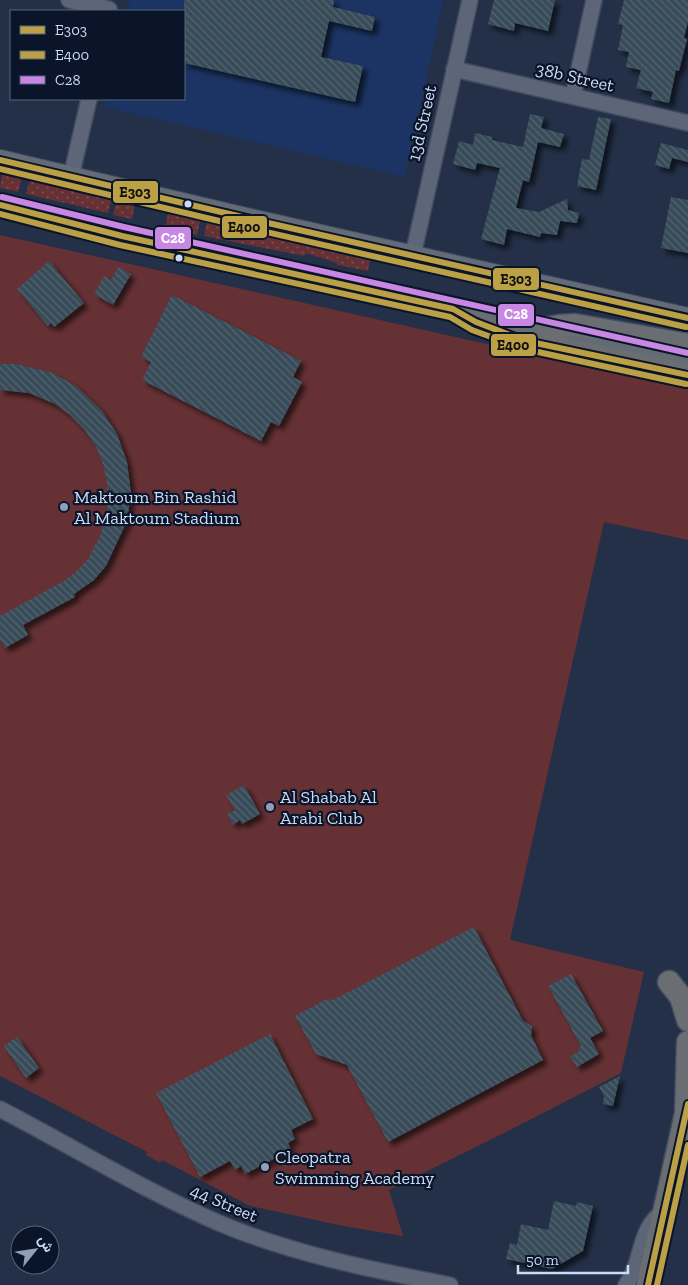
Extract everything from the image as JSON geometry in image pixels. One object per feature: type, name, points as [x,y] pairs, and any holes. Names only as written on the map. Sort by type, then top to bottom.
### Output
[{"type":"main road","points":[[0,160],[688,318]]},
{"type":"main road","points":[[0,205],[127,237],[688,362]]},
{"type":"main road","points":[[453,309],[476,322],[526,341],[688,375]]},
{"type":"main road","points":[[543,329],[575,325],[688,345]]},
{"type":"main road","points":[[669,982],[681,997],[688,1020]]},
{"type":"main road","points":[[648,1285],[687,1108],[688,1042]]},
{"type":"street","points":[[69,0],[109,7]]},
{"type":"street","name":"13d Street","points":[[413,255],[470,0]]},
{"type":"street","points":[[573,96],[594,0]]},
{"type":"street","name":"38b Street","points":[[454,69],[688,123]]},
{"type":"street","points":[[71,176],[89,100]]},
{"type":"street","name":"44 Street","points":[[0,1109],[140,1186],[220,1223],[298,1250],[450,1285]]},
{"type":"street","points":[[626,1285],[636,1266],[646,1231],[653,1219],[664,1211]]},
{"type":"shaded area","points":[[130,0],[443,0],[405,177],[105,107],[107,100],[185,100],[185,10],[127,10]]},
{"type":"shaded area","points":[[2,172],[22,177],[18,192],[0,188]]},
{"type":"shaded area","points":[[30,179],[112,198],[108,213],[26,194]]},
{"type":"shaded area","points":[[117,199],[135,204],[132,219],[113,215]]},
{"type":"shaded area","points":[[169,210],[201,218],[197,235],[165,228]]},
{"type":"shaded area","points":[[207,220],[371,256],[368,271],[337,265],[337,263],[306,253],[304,256],[204,236]]},
{"type":"shaded area","name":"Al Shabab Al Arabi Club","points":[[0,235],[688,389],[688,540],[604,522],[510,940],[644,972],[621,1073],[389,1190],[403,1236],[343,1226],[250,1206],[162,1160],[160,1163],[146,1155],[147,1152],[0,1076]]},
{"type":"building","points":[[184,0],[334,0],[333,7],[375,17],[372,31],[329,21],[321,57],[363,66],[355,102],[185,63]]},
{"type":"building","points":[[494,0],[555,0],[548,31],[515,23],[514,31],[488,24]]},
{"type":"building","points":[[624,0],[688,0],[688,22],[684,38],[687,39],[679,71],[676,70],[669,103],[651,99],[653,92],[636,88],[641,70],[626,67],[629,52],[618,50],[623,25],[618,24]]},
{"type":"building","points":[[530,114],[544,117],[541,128],[564,134],[560,147],[538,142],[529,182],[523,180],[516,208],[539,212],[567,199],[568,210],[579,213],[577,223],[560,221],[557,235],[541,233],[540,237],[507,229],[504,245],[481,239],[500,168],[477,163],[475,170],[453,164],[459,141],[473,145],[475,133],[492,137],[492,140],[523,147]]},
{"type":"building","points":[[598,117],[611,119],[596,190],[577,186],[582,159],[589,160]]},
{"type":"building","points":[[661,143],[688,150],[688,162],[672,158],[669,169],[655,165]]},
{"type":"building","points":[[671,197],[688,200],[688,253],[661,248]]},
{"type":"building","points":[[49,261],[84,303],[54,327],[51,323],[48,326],[17,289]]},
{"type":"building","points":[[118,267],[131,274],[113,305],[94,294],[104,276],[111,280]]},
{"type":"building","points":[[172,295],[301,361],[293,377],[302,382],[279,426],[271,422],[261,441],[142,380],[151,362],[141,357]]},
{"type":"building","points":[[0,364],[16,364],[53,373],[77,387],[102,411],[117,434],[127,462],[131,493],[127,521],[106,566],[94,580],[74,594],[75,597],[23,625],[28,635],[5,648],[0,639],[0,616],[64,581],[77,571],[88,559],[100,536],[106,516],[108,500],[103,464],[96,447],[85,430],[70,415],[55,404],[29,393],[0,390]]},
{"type":"building","points":[[244,785],[260,814],[242,824],[240,820],[233,825],[227,814],[235,810],[226,795]]},
{"type":"building","points":[[474,927],[523,1021],[532,1026],[531,1035],[543,1060],[388,1142],[347,1065],[316,1054],[295,1016],[327,999],[333,1000]]},
{"type":"building","points":[[571,974],[603,1031],[590,1038],[599,1054],[577,1067],[570,1056],[580,1051],[578,1047],[581,1046],[548,986]]},
{"type":"building","name":"Cleopatra Swimming Academy","points":[[270,1034],[313,1119],[291,1130],[295,1139],[288,1143],[291,1150],[245,1174],[241,1166],[235,1170],[230,1161],[200,1177],[156,1093]]},
{"type":"building","points":[[17,1037],[39,1068],[26,1078],[4,1046]]},
{"type":"building","points":[[620,1076],[613,1106],[603,1104],[604,1096],[599,1087]]},
{"type":"building","points":[[554,1201],[576,1206],[577,1202],[593,1206],[583,1251],[552,1269],[506,1259],[510,1243],[517,1245],[521,1224],[548,1230]]},
{"type":"transit line","name":"E303","points":[[0,160],[688,318]]},
{"type":"transit line","name":"E400","points":[[0,169],[253,229],[686,327]]},
{"type":"transit line","name":"C28","points":[[2,197],[124,227],[688,353]]},
{"type":"transit line","name":"E303","points":[[0,205],[122,236],[453,309],[476,322],[526,341],[688,375]]},
{"type":"transit line","name":"E400","points":[[0,214],[120,245],[450,317],[472,330],[524,349],[686,384]]},
{"type":"transit line","name":"E303","points":[[648,1285],[688,1104]]},
{"type":"transit line","name":"E400","points":[[657,1285],[688,1145]]},
{"type":"place","name":"Maktoum Bin Rashid Al Maktoum Stadium","points":[[64,507]]},
{"type":"place","name":"Al Shabab Al Arabi Club","points":[[270,807]]},
{"type":"place","name":"Cleopatra Swimming Academy","points":[[265,1167]]}]
